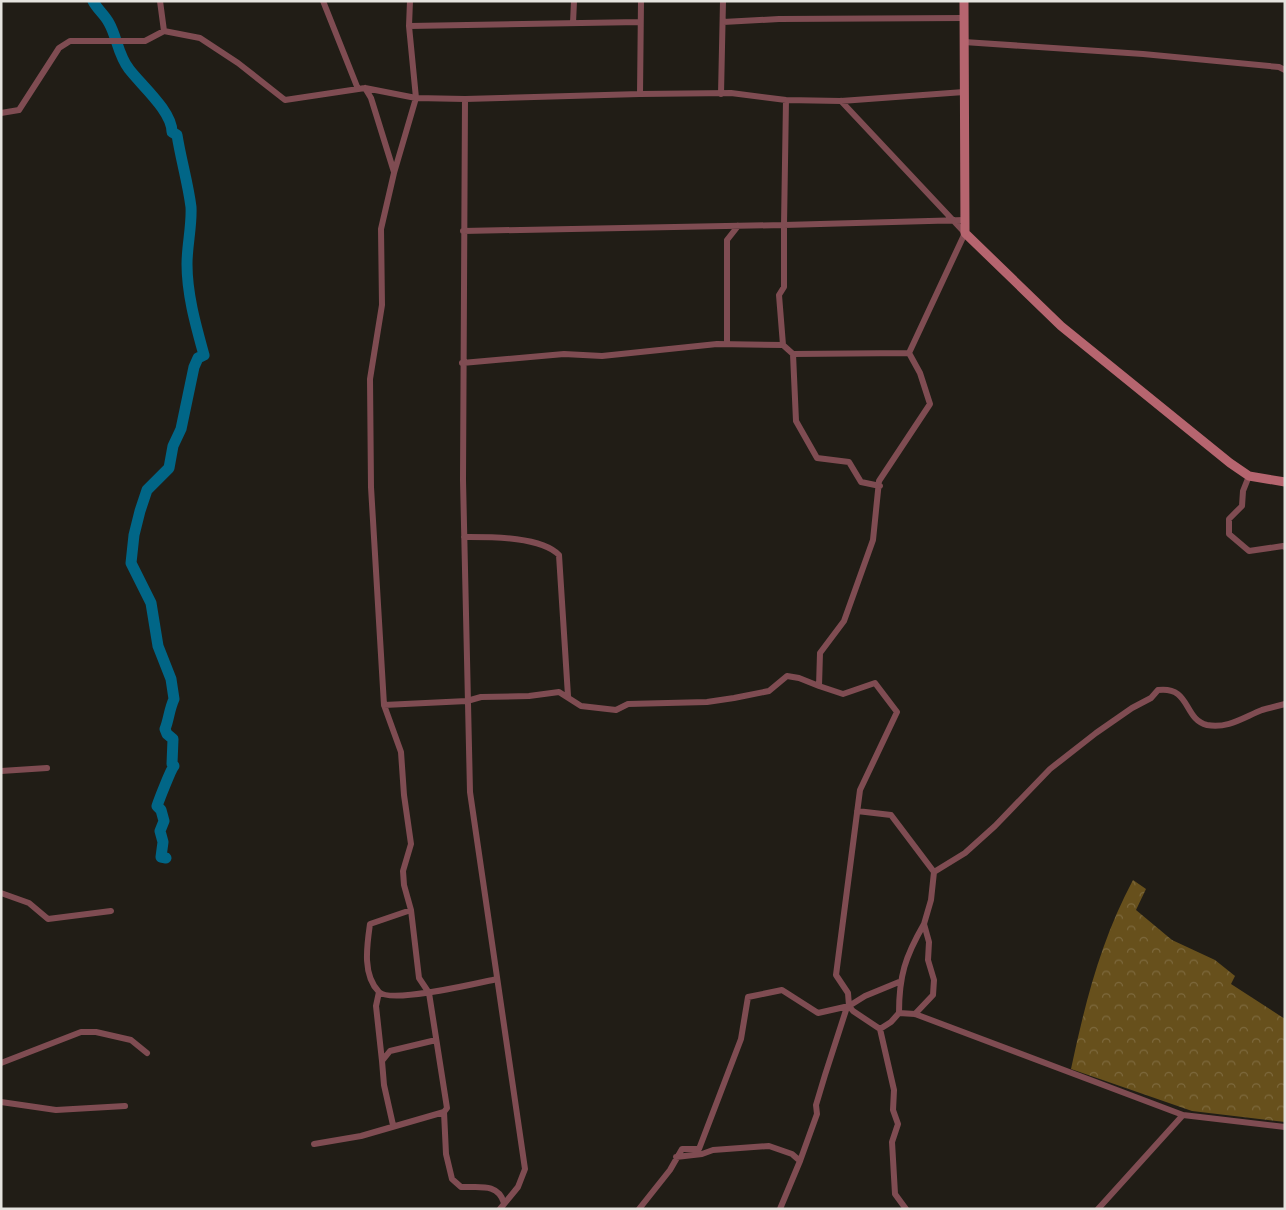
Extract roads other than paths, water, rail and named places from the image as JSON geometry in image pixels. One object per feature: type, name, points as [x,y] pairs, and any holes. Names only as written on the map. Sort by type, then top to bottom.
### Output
[{"type":"street","points":[[160,1],[164,31]]},
{"type":"street","points":[[323,1],[361,88],[371,98],[394,173]]},
{"type":"street","points":[[410,1],[409,26],[416,98],[394,173],[381,229],[382,305],[369,396],[370,487],[384,705],[401,752],[404,795],[411,844],[403,871],[404,885],[411,910],[419,978],[429,993],[447,1108],[444,1112],[446,1154],[452,1179],[461,1188],[484,1186],[495,1191],[502,1206],[518,1187],[525,1168],[485,884],[470,792],[462,363],[464,99]]},
{"type":"street","points":[[573,24],[574,1]]},
{"type":"street","points":[[640,1],[640,94]]},
{"type":"street","points":[[721,94],[723,1]]},
{"type":"street","points":[[909,353],[965,233],[964,1]]},
{"type":"street","points":[[723,22],[779,19],[964,18]]},
{"type":"street","points":[[409,26],[640,22]]},
{"type":"street","points":[[1,113],[19,110],[59,48],[70,41],[144,41],[164,31],[200,38],[238,63],[284,100],[361,88],[416,98],[464,99],[640,94],[721,94],[786,100],[841,101],[964,92]]},
{"type":"street","points":[[964,42],[1144,54],[1285,70]]},
{"type":"street","points":[[783,346],[780,294],[784,287],[786,100]]},
{"type":"street","points":[[841,101],[965,233],[1061,326],[1230,463],[1249,476],[1285,482]]},
{"type":"street","points":[[463,231],[965,220]]},
{"type":"street","points":[[727,344],[727,240],[738,226]]},
{"type":"street","points":[[462,363],[564,354],[602,356],[727,344],[783,346],[792,354],[909,353]]},
{"type":"street","points":[[820,686],[820,653],[844,621],[873,540],[880,486],[879,481],[930,404],[920,373],[909,353]]},
{"type":"street","points":[[792,354],[796,421],[817,458],[849,462],[861,482],[880,486]]},
{"type":"street","points":[[1249,476],[1243,490],[1242,506],[1229,519],[1229,534],[1249,551],[1285,547]]},
{"type":"street","points":[[464,537],[503,538],[529,542],[548,548],[559,555],[568,696]]},
{"type":"street","points":[[384,705],[467,701],[481,697],[529,696],[559,692],[581,706],[616,710],[628,704],[707,702],[734,698],[769,691],[787,676],[800,678],[843,694],[875,684],[897,712],[863,782],[857,811],[836,975],[848,993],[848,1006],[800,1161],[780,1209]]},
{"type":"street","points":[[934,872],[965,853],[995,826],[1050,769],[1096,733],[1151,698],[1158,690],[1169,689],[1178,693],[1199,722],[1209,725],[1230,725],[1265,709],[1285,704]]},
{"type":"street","points":[[1,771],[48,768]]},
{"type":"street","points":[[857,811],[891,815],[934,872],[931,900],[924,924],[912,944],[899,982],[899,1013],[891,1022],[880,1028]]},
{"type":"street","points":[[1,893],[29,903],[48,919],[111,911]]},
{"type":"street","points":[[411,910],[370,924],[366,954],[372,981],[378,992],[386,996],[429,993],[497,979]]},
{"type":"street","points":[[915,1014],[933,995],[934,980],[928,960],[929,942],[924,924]]},
{"type":"street","points":[[639,1209],[670,1170],[682,1149],[699,1149],[741,1039],[748,997],[782,990],[818,1013],[848,1006],[865,996],[899,982]]},
{"type":"street","points":[[378,992],[376,1006],[384,1085],[393,1125]]},
{"type":"street","points":[[848,1006],[857,1016],[870,1021],[880,1028],[894,1090],[893,1110],[898,1124],[892,1142],[895,1194],[906,1209]]},
{"type":"street","points":[[899,1013],[915,1014],[1183,1114],[1285,1128]]},
{"type":"street","points":[[1,1063],[81,1032],[96,1032],[131,1040],[147,1053]]},
{"type":"street","points":[[382,1061],[390,1051],[436,1040]]},
{"type":"street","points":[[1,1102],[56,1110],[125,1106]]},
{"type":"street","points":[[314,1144],[360,1136],[393,1125],[444,1112]]},
{"type":"street","points":[[1098,1209],[1183,1114]]},
{"type":"street","points":[[676,1157],[702,1154],[713,1150],[769,1146],[792,1154],[800,1161]]},
{"type":"waterway","points":[[93,1],[109,23],[125,64],[162,107],[171,124],[172,132],[177,135],[191,207],[187,276],[192,310],[204,355],[198,358],[194,367],[181,429],[173,446],[169,468],[147,490],[134,535],[131,563],[151,603],[158,646],[171,679],[174,699],[165,729],[167,734],[173,739],[172,764],[174,766],[157,806],[161,810],[164,821],[160,831],[163,842],[161,857],[166,858]]}]
